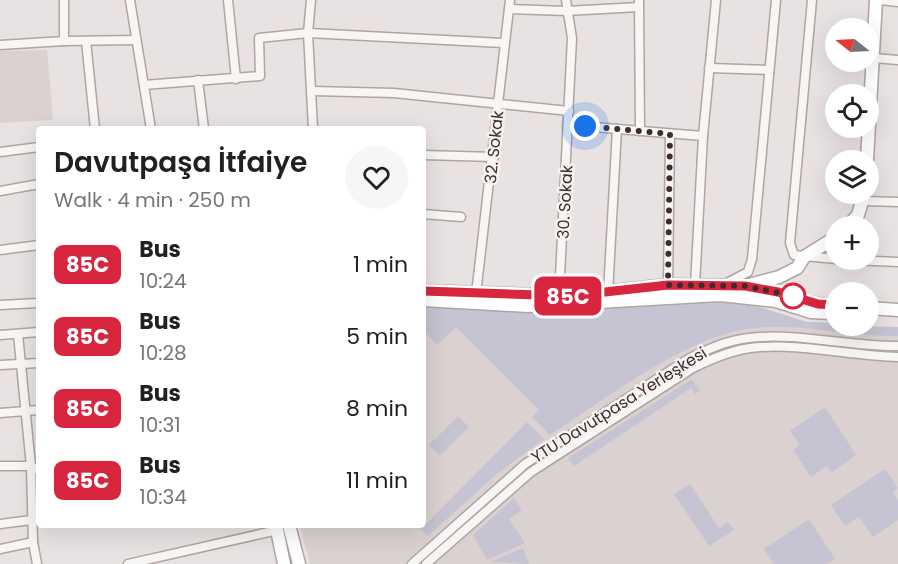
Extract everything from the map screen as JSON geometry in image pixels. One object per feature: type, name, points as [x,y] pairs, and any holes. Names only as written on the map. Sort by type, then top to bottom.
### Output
[{"type":"main road","points":[[877,18],[878,0]]},
{"type":"main road","points":[[868,150],[873,72]]},
{"type":"main road","points":[[745,286],[797,268],[804,257],[825,244]]},
{"type":"main road","points":[[426,291],[560,296],[608,293],[668,285],[745,286],[825,304]]},
{"type":"main road","points":[[426,300],[528,306],[720,295],[776,301],[811,312],[825,313]]},
{"type":"main road","points":[[879,309],[898,310]]},
{"type":"main road","points":[[879,317],[898,318]]},
{"type":"main road","points":[[280,563],[281,528]]},
{"type":"main road","points":[[281,528],[299,564]]},
{"type":"street","points":[[64,0],[64,41]]},
{"type":"street","points":[[130,0],[151,126]]},
{"type":"street","points":[[228,0],[236,79]]},
{"type":"street","points":[[311,0],[308,33],[314,126]]},
{"type":"street","name":"30. Sokak","points":[[560,296],[572,38],[566,0]]},
{"type":"street","points":[[695,285],[703,136],[716,0]]},
{"type":"street","points":[[722,286],[748,272],[752,259],[777,0]]},
{"type":"street","points":[[812,0],[790,243],[794,255],[825,258]]},
{"type":"street","points":[[878,0],[898,2]]},
{"type":"street","points":[[509,5],[566,11],[639,3],[640,131]]},
{"type":"street","name":"32. Sokak","points":[[476,294],[494,157],[503,43],[509,5]]},
{"type":"street","points":[[144,85],[260,76],[259,38],[308,33],[503,43]]},
{"type":"street","points":[[0,45],[135,40]]},
{"type":"street","points":[[86,41],[95,126]]},
{"type":"street","points":[[879,58],[898,60]]},
{"type":"street","points":[[709,68],[769,70]]},
{"type":"street","points":[[198,80],[204,126]]},
{"type":"street","points":[[313,91],[394,93],[569,111]]},
{"type":"street","points":[[568,125],[703,136]]},
{"type":"street","points":[[608,293],[617,129]]},
{"type":"street","points":[[668,285],[670,134]]},
{"type":"street","points":[[0,152],[36,147]]},
{"type":"street","points":[[426,154],[494,157]]},
{"type":"street","points":[[0,191],[36,185]]},
{"type":"street","points":[[879,199],[898,202]]},
{"type":"street","points":[[426,214],[461,217]]},
{"type":"street","points":[[0,250],[36,245]]},
{"type":"street","points":[[879,261],[898,262]]},
{"type":"street","points":[[0,305],[36,303]]},
{"type":"street","points":[[0,335],[36,332]]},
{"type":"street","points":[[18,334],[35,520],[33,542],[37,564]]},
{"type":"street","name":"YTU Davutpasa Yerleşkesi","points":[[412,564],[503,480],[532,458],[688,359],[709,349],[729,342],[768,337],[898,346]]},
{"type":"street","name":"YTU Davutpasa Yerleşkesi","points":[[426,564],[531,472],[693,368],[713,358],[732,352],[768,347],[898,357]]},
{"type":"street","points":[[0,365],[36,363]]},
{"type":"street","points":[[0,413],[36,410]]},
{"type":"street","points":[[0,466],[31,466],[36,469]]},
{"type":"street","points":[[0,524],[35,520]]},
{"type":"street","points":[[128,564],[161,560],[277,528]]},
{"type":"street","points":[[0,549],[33,542]]},
{"type":"shaded area","points":[[47,50],[53,120],[0,123],[0,51]]},
{"type":"shaded area","points":[[727,302],[753,305],[807,322],[825,323],[825,336],[879,336],[879,327],[898,327],[898,564],[310,564],[301,528],[426,528],[426,306],[546,312]]},
{"type":"shaded area","points":[[727,302],[753,305],[807,322],[825,323],[825,330],[785,327],[747,329],[698,344],[646,372],[550,435],[532,417],[539,410],[456,327],[437,345],[426,333],[426,306],[546,312]]},
{"type":"shaded area","points":[[879,327],[898,327],[898,336],[879,336]]},
{"type":"shaded area","points":[[692,379],[700,391],[695,394],[691,388],[574,466],[568,458]]},
{"type":"shaded area","points":[[825,407],[856,455],[832,472],[827,466],[811,477],[793,450],[800,445],[790,431]]},
{"type":"shaded area","points":[[458,416],[469,427],[440,456],[429,445]]},
{"type":"shaded area","points":[[527,422],[544,439],[498,473],[428,536],[419,528],[426,528],[427,523]]},
{"type":"shaded area","points":[[885,469],[898,488],[893,492],[898,500],[898,520],[873,537],[859,517],[845,526],[831,505]]},
{"type":"shaded area","points":[[690,484],[719,528],[728,522],[734,530],[709,546],[674,494]]},
{"type":"shaded area","points":[[514,498],[522,510],[509,519],[525,543],[487,560],[473,535]]},
{"type":"shaded area","points":[[809,519],[835,559],[826,564],[774,564],[764,549]]},
{"type":"shaded area","points":[[523,548],[529,564],[490,562]]},
{"type":"bus line","name":"85C","points":[[426,291],[569,296],[632,291],[668,285],[745,286],[825,304]]},
{"type":"route","points":[[585,126],[670,134],[668,285],[745,286],[793,296]]}]
